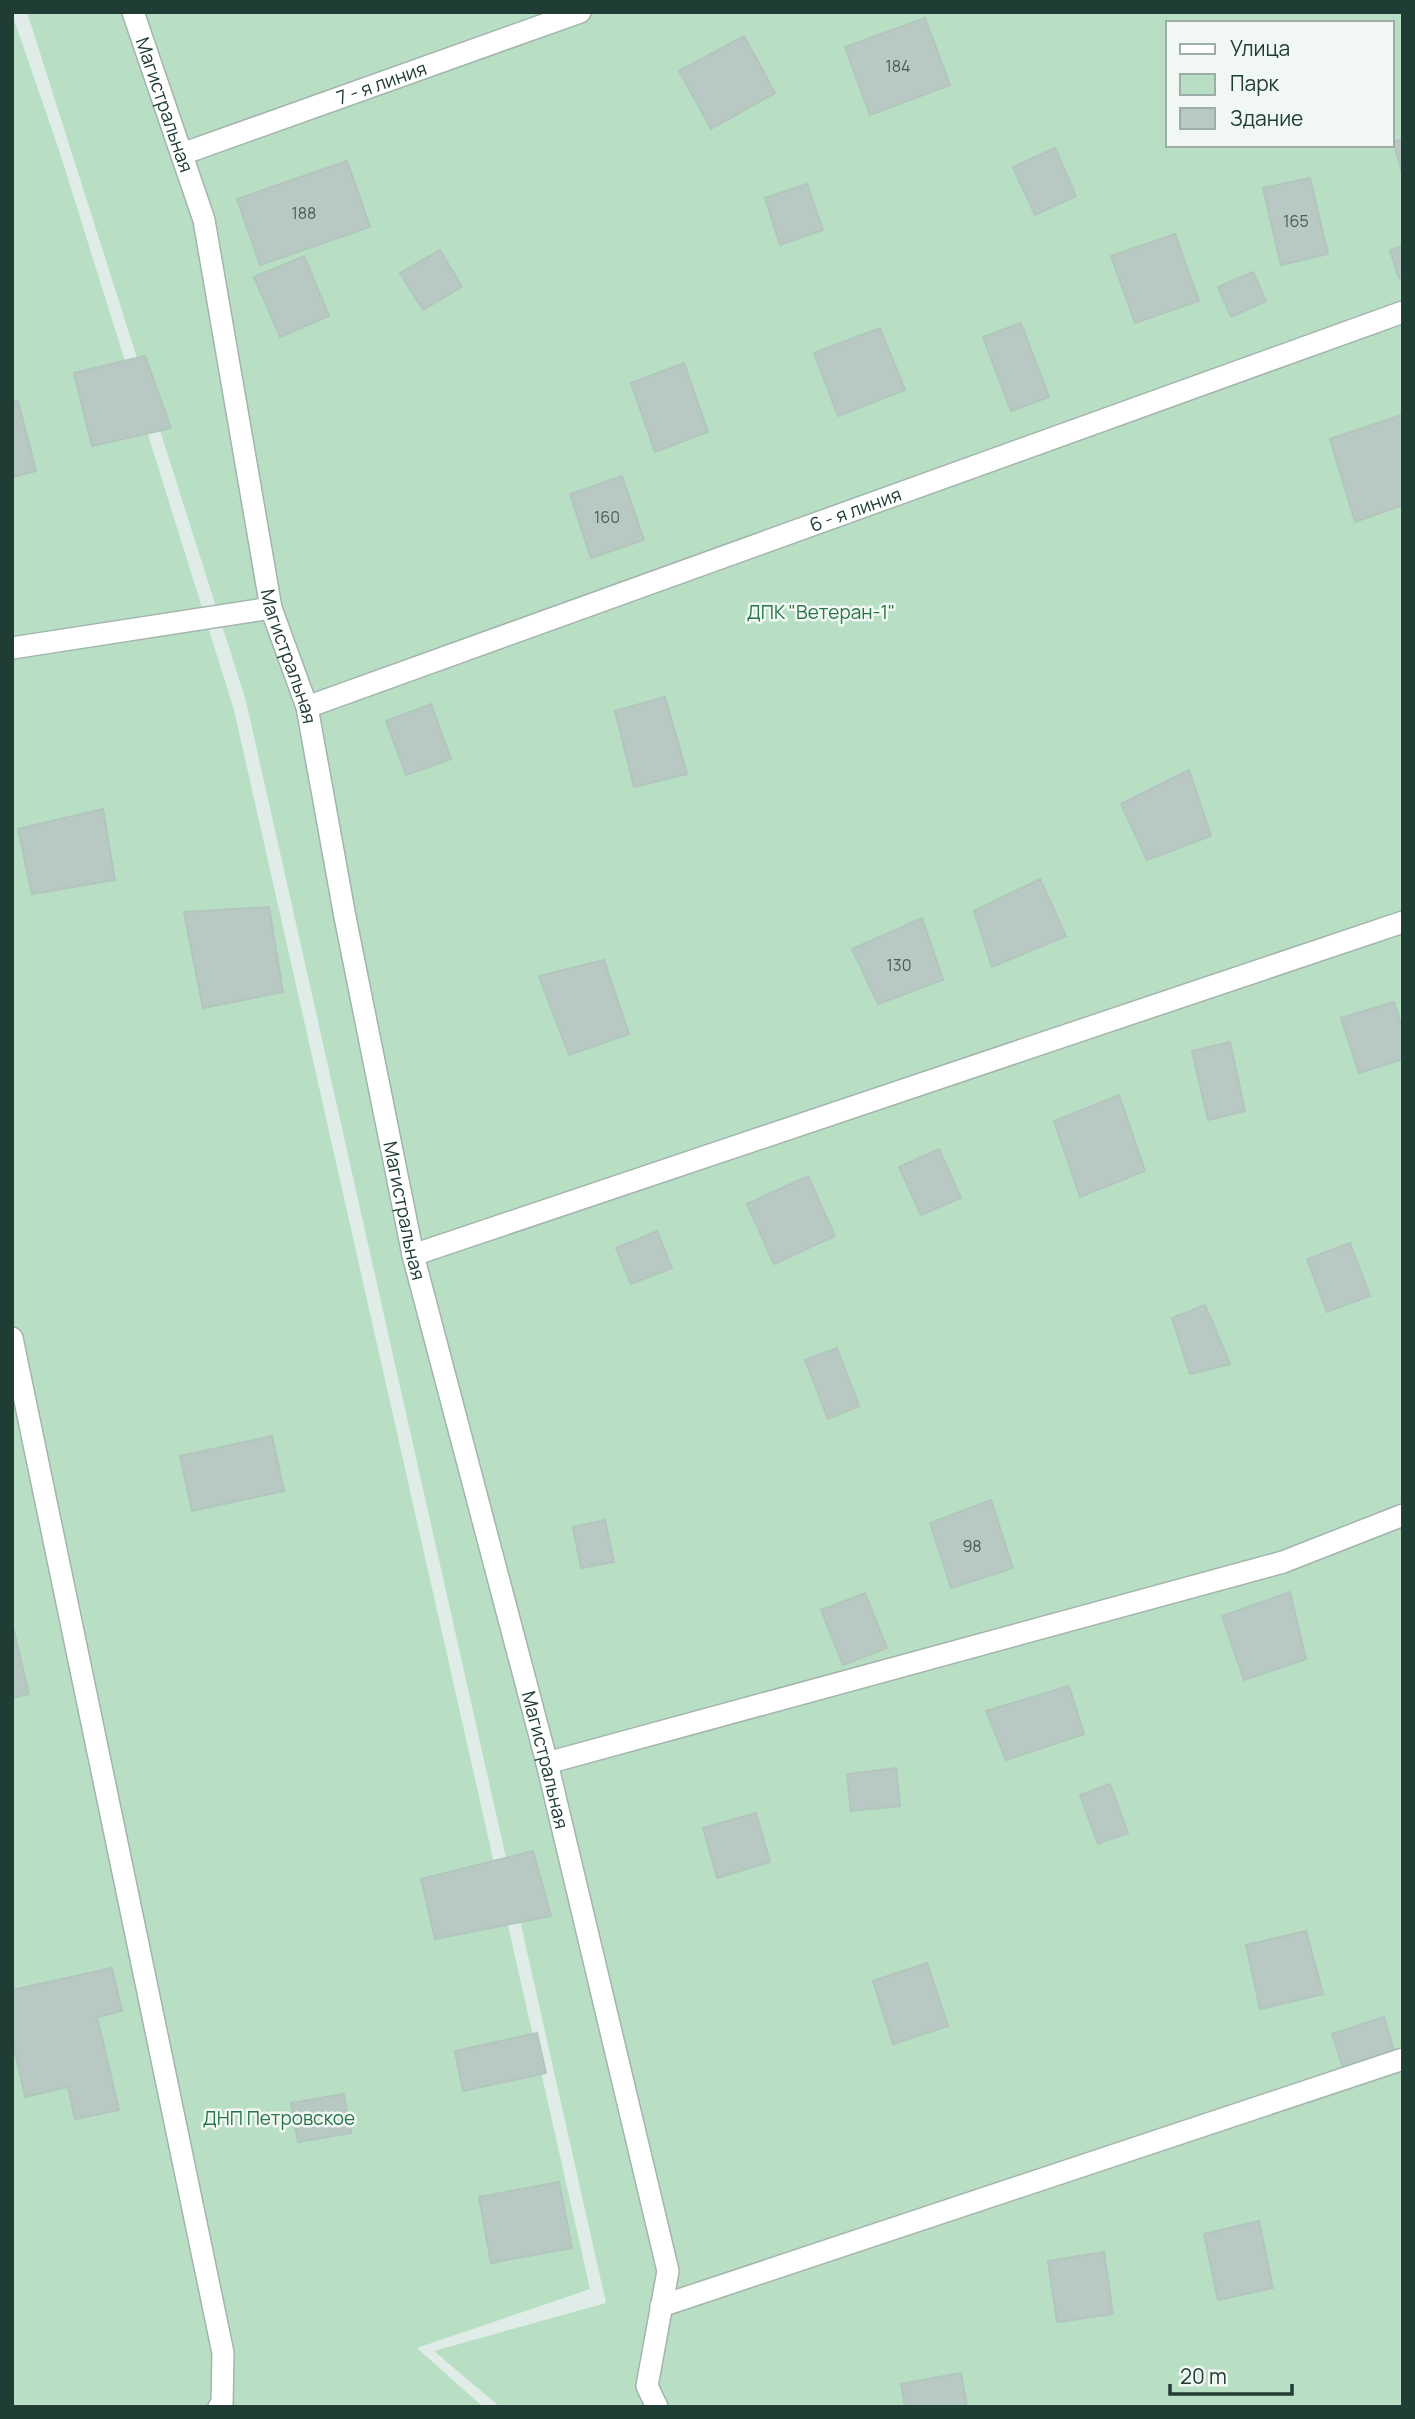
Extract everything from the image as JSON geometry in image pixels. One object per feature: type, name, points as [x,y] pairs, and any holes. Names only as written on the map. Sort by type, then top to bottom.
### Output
[{"type":"street","name":"Магистральная","points":[[133,12],[204,220],[271,608],[307,707],[348,931],[413,1255],[547,1763],[668,2271],[647,2386],[657,2407]]},
{"type":"street","name":"7 - я линия","points":[[182,154],[580,12]]},
{"type":"street","name":"6 - я линия","points":[[307,707],[1403,312]]},
{"type":"street","points":[[12,648],[271,608]]},
{"type":"street","points":[[413,1255],[1403,922]]},
{"type":"street","points":[[12,1338],[223,2353],[222,2404],[219,2407]]},
{"type":"street","points":[[547,1763],[1283,1562],[1403,1516]]},
{"type":"street","points":[[661,2306],[1403,2059]]},
{"type":"green space","name":"ДПК \"Ветеран-1\"","points":[[27,12],[1403,12],[1403,2407],[500,2407],[434,2351],[606,2303],[246,701]]},
{"type":"green space","name":"ДНП Петровское","points":[[12,14],[59,150],[234,710],[590,2289],[417,2348],[483,2407],[12,2407]]},
{"type":"building","points":[[925,18],[950,85],[870,115],[845,47]]},
{"type":"building","points":[[744,36],[775,93],[711,129],[679,71]]},
{"type":"building","points":[[1403,139],[1403,175],[1394,145],[1394,142]]},
{"type":"building","points":[[1055,148],[1076,196],[1035,215],[1013,167]]},
{"type":"building","points":[[347,161],[370,227],[260,265],[237,199]]},
{"type":"building","points":[[1310,178],[1328,254],[1281,265],[1263,188]]},
{"type":"building","points":[[807,184],[823,230],[780,245],[765,198]]},
{"type":"building","points":[[1175,234],[1199,301],[1135,323],[1111,256]]},
{"type":"building","points":[[1403,246],[1403,277],[1399,278],[1390,250]]},
{"type":"building","points":[[440,250],[462,287],[423,310],[400,273]]},
{"type":"building","points":[[304,256],[329,316],[280,337],[254,277]]},
{"type":"building","points":[[1253,272],[1266,301],[1231,317],[1218,287]]},
{"type":"building","points":[[1021,323],[1049,397],[1011,411],[983,337]]},
{"type":"building","points":[[880,328],[905,390],[838,416],[814,353]]},
{"type":"building","points":[[145,356],[171,428],[92,446],[74,373]]},
{"type":"building","points":[[684,363],[708,432],[655,452],[631,383]]},
{"type":"building","points":[[18,401],[36,471],[12,477],[12,402]]},
{"type":"building","points":[[1402,415],[1403,505],[1355,522],[1330,439]]},
{"type":"building","points":[[622,476],[644,540],[591,558],[570,494]]},
{"type":"building","points":[[665,697],[687,774],[634,787],[615,711]]},
{"type":"building","points":[[431,704],[451,759],[406,775],[386,721]]},
{"type":"building","points":[[1189,770],[1211,836],[1147,860],[1121,804]]},
{"type":"building","points":[[103,809],[115,880],[32,894],[18,829]]},
{"type":"building","points":[[1040,879],[1066,936],[992,967],[974,911]]},
{"type":"building","points":[[269,907],[283,992],[203,1008],[184,912]]},
{"type":"building","points":[[922,918],[943,980],[878,1004],[852,949]]},
{"type":"building","points":[[604,960],[629,1034],[569,1055],[539,976]]},
{"type":"building","points":[[1394,1002],[1403,1030],[1403,1059],[1359,1073],[1341,1018]]},
{"type":"building","points":[[1230,1042],[1245,1111],[1208,1120],[1192,1051]]},
{"type":"building","points":[[1119,1095],[1145,1171],[1080,1197],[1054,1121]]},
{"type":"building","points":[[939,1149],[961,1198],[921,1215],[899,1167]]},
{"type":"building","points":[[808,1176],[835,1236],[774,1264],[747,1204]]},
{"type":"building","points":[[657,1231],[672,1268],[631,1284],[616,1248]]},
{"type":"building","points":[[1350,1243],[1370,1296],[1327,1312],[1307,1259]]},
{"type":"building","points":[[1205,1305],[1230,1364],[1190,1374],[1172,1318]]},
{"type":"building","points":[[837,1348],[859,1406],[828,1419],[805,1360]]},
{"type":"building","points":[[272,1436],[284,1491],[192,1511],[180,1456]]},
{"type":"building","points":[[991,1500],[1013,1568],[951,1588],[930,1523]]},
{"type":"building","points":[[605,1520],[614,1562],[581,1568],[573,1527]]},
{"type":"building","points":[[1290,1592],[1306,1659],[1244,1680],[1222,1616]]},
{"type":"building","points":[[865,1593],[887,1648],[843,1665],[821,1610]]},
{"type":"building","points":[[12,1623],[29,1694],[12,1698]]},
{"type":"building","points":[[1069,1686],[1084,1734],[1006,1760],[986,1711]]},
{"type":"building","points":[[896,1768],[900,1806],[851,1811],[847,1774]]},
{"type":"building","points":[[1110,1784],[1128,1833],[1098,1844],[1080,1795]]},
{"type":"building","points":[[756,1813],[770,1862],[717,1878],[703,1828]]},
{"type":"building","points":[[533,1851],[551,1916],[435,1939],[421,1879]]},
{"type":"building","points":[[1306,1931],[1323,1994],[1260,2009],[1246,1945]]},
{"type":"building","points":[[927,1963],[948,2026],[893,2044],[873,1981]]},
{"type":"building","points":[[112,1968],[122,2011],[97,2017],[119,2110],[75,2119],[68,2087],[25,2097],[12,2038],[12,1990]]},
{"type":"building","points":[[1384,2017],[1397,2061],[1346,2077],[1332,2034]]},
{"type":"building","points":[[537,2033],[546,2073],[463,2091],[455,2051]]},
{"type":"building","points":[[344,2094],[351,2133],[298,2142],[291,2103]]},
{"type":"building","points":[[559,2182],[572,2248],[491,2263],[479,2197]]},
{"type":"building","points":[[1259,2221],[1273,2288],[1218,2300],[1204,2234]]},
{"type":"building","points":[[1104,2252],[1113,2314],[1057,2322],[1048,2261]]},
{"type":"building","points":[[961,2373],[967,2407],[905,2407],[901,2384]]}]
